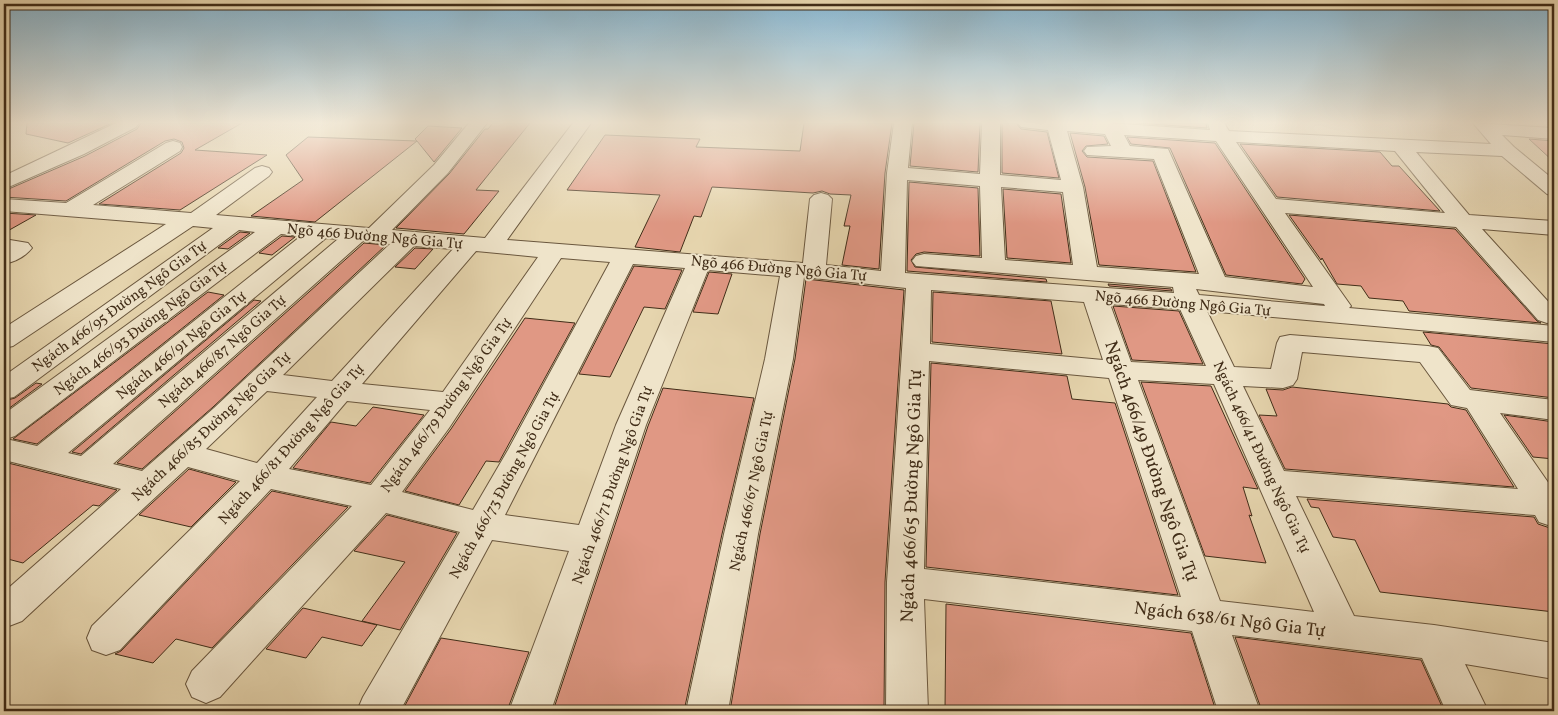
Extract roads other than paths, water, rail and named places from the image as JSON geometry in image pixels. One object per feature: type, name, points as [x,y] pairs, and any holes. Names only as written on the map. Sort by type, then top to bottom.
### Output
[{"type":"street","points":[[4,183],[63,156]]},
{"type":"street","points":[[69,211],[158,156]]},
{"type":"street","name":"Ngách 466/87 Ngô Gia Tự","points":[[87,469],[366,234],[440,169],[450,156]]},
{"type":"street","name":"Ngách 466/81 Đường Ngô Gia Tự","points":[[106,638],[264,476],[340,391],[481,245],[554,156]]},
{"type":"street","name":"Ngách 466/65 Đường Ngô Gia Tự","points":[[899,156],[897,173],[912,274],[916,350],[905,582],[908,711]]},
{"type":"street","points":[[990,156],[994,266]]},
{"type":"street","name":"Ngách 466/49 Đường Ngô Gia Tự","points":[[1065,156],[1073,187],[1090,285],[1240,711]]},
{"type":"street","points":[[1162,156],[1215,283]]},
{"type":"street","points":[[1236,156],[1338,307]]},
{"type":"street","points":[[1409,156],[1463,221],[1552,322]]},
{"type":"street","points":[[1513,156],[1554,190]]},
{"type":"street","points":[[4,340],[262,172]]},
{"type":"street","points":[[897,173],[1073,187]]},
{"type":"street","name":"Ngách 466/67 Ngô Gia Tự","points":[[707,711],[741,534],[779,359],[804,270],[820,199]]},
{"type":"street","points":[[1269,205],[1554,228]]},
{"type":"street","name":"Ngõ 466 Đường Ngô Gia Tự","points":[[4,206],[192,219],[275,228],[804,270],[912,274],[1090,285]]},
{"type":"street","name":"Ngách 466/95 Đường Ngô Gia Tự","points":[[4,390],[235,223]]},
{"type":"street","name":"Ngách 466/93 Đường Ngô Gia Tự","points":[[4,429],[275,228]]},
{"type":"street","name":"Ngách 466/91 Ngô Gia Tự","points":[[41,459],[321,231]]},
{"type":"street","name":"Ngách 466/85 Đường Ngô Gia Tự","points":[[9,610],[182,454],[409,238]]},
{"type":"street","points":[[4,246],[20,248],[4,257]]},
{"type":"street","name":"Ngách 466/79 Đường Ngô Gia Tự","points":[[206,684],[379,498],[451,402],[554,251]]},
{"type":"street","name":"Ngách 466/73 Đường Ngô Gia Tự","points":[[378,711],[524,450],[625,256]]},
{"type":"street","name":"Ngách 466/71 Đường Ngô Gia Tự","points":[[530,711],[631,425],[700,261]]},
{"type":"street","points":[[912,274],[994,266],[1090,285],[1185,292],[1215,283],[1338,307],[1552,322]]},
{"type":"street","name":"Ngõ 466 Đường Ngô Gia Tự","points":[[1185,292],[1338,307]]},
{"type":"street","name":"Ngách 466/41 Đường Ngô Gia Tự","points":[[1185,292],[1343,633]]},
{"type":"street","points":[[916,350],[1120,370],[1283,379],[1290,343],[1428,354],[1461,398],[1554,410]]},
{"type":"street","points":[[260,381],[451,402]]},
{"type":"street","points":[[1476,400],[1551,508]]},
{"type":"street","points":[[4,449],[148,484]]},
{"type":"street","points":[[182,454],[264,476],[379,498],[482,525],[591,540]]},
{"type":"street","points":[[1274,482],[1551,508]]},
{"type":"street","name":"Ngách 638/61 Ngô Gia Tự","points":[[905,582],[1434,642],[1554,661]]},
{"type":"street","points":[[1434,642],[1467,711]]}]
